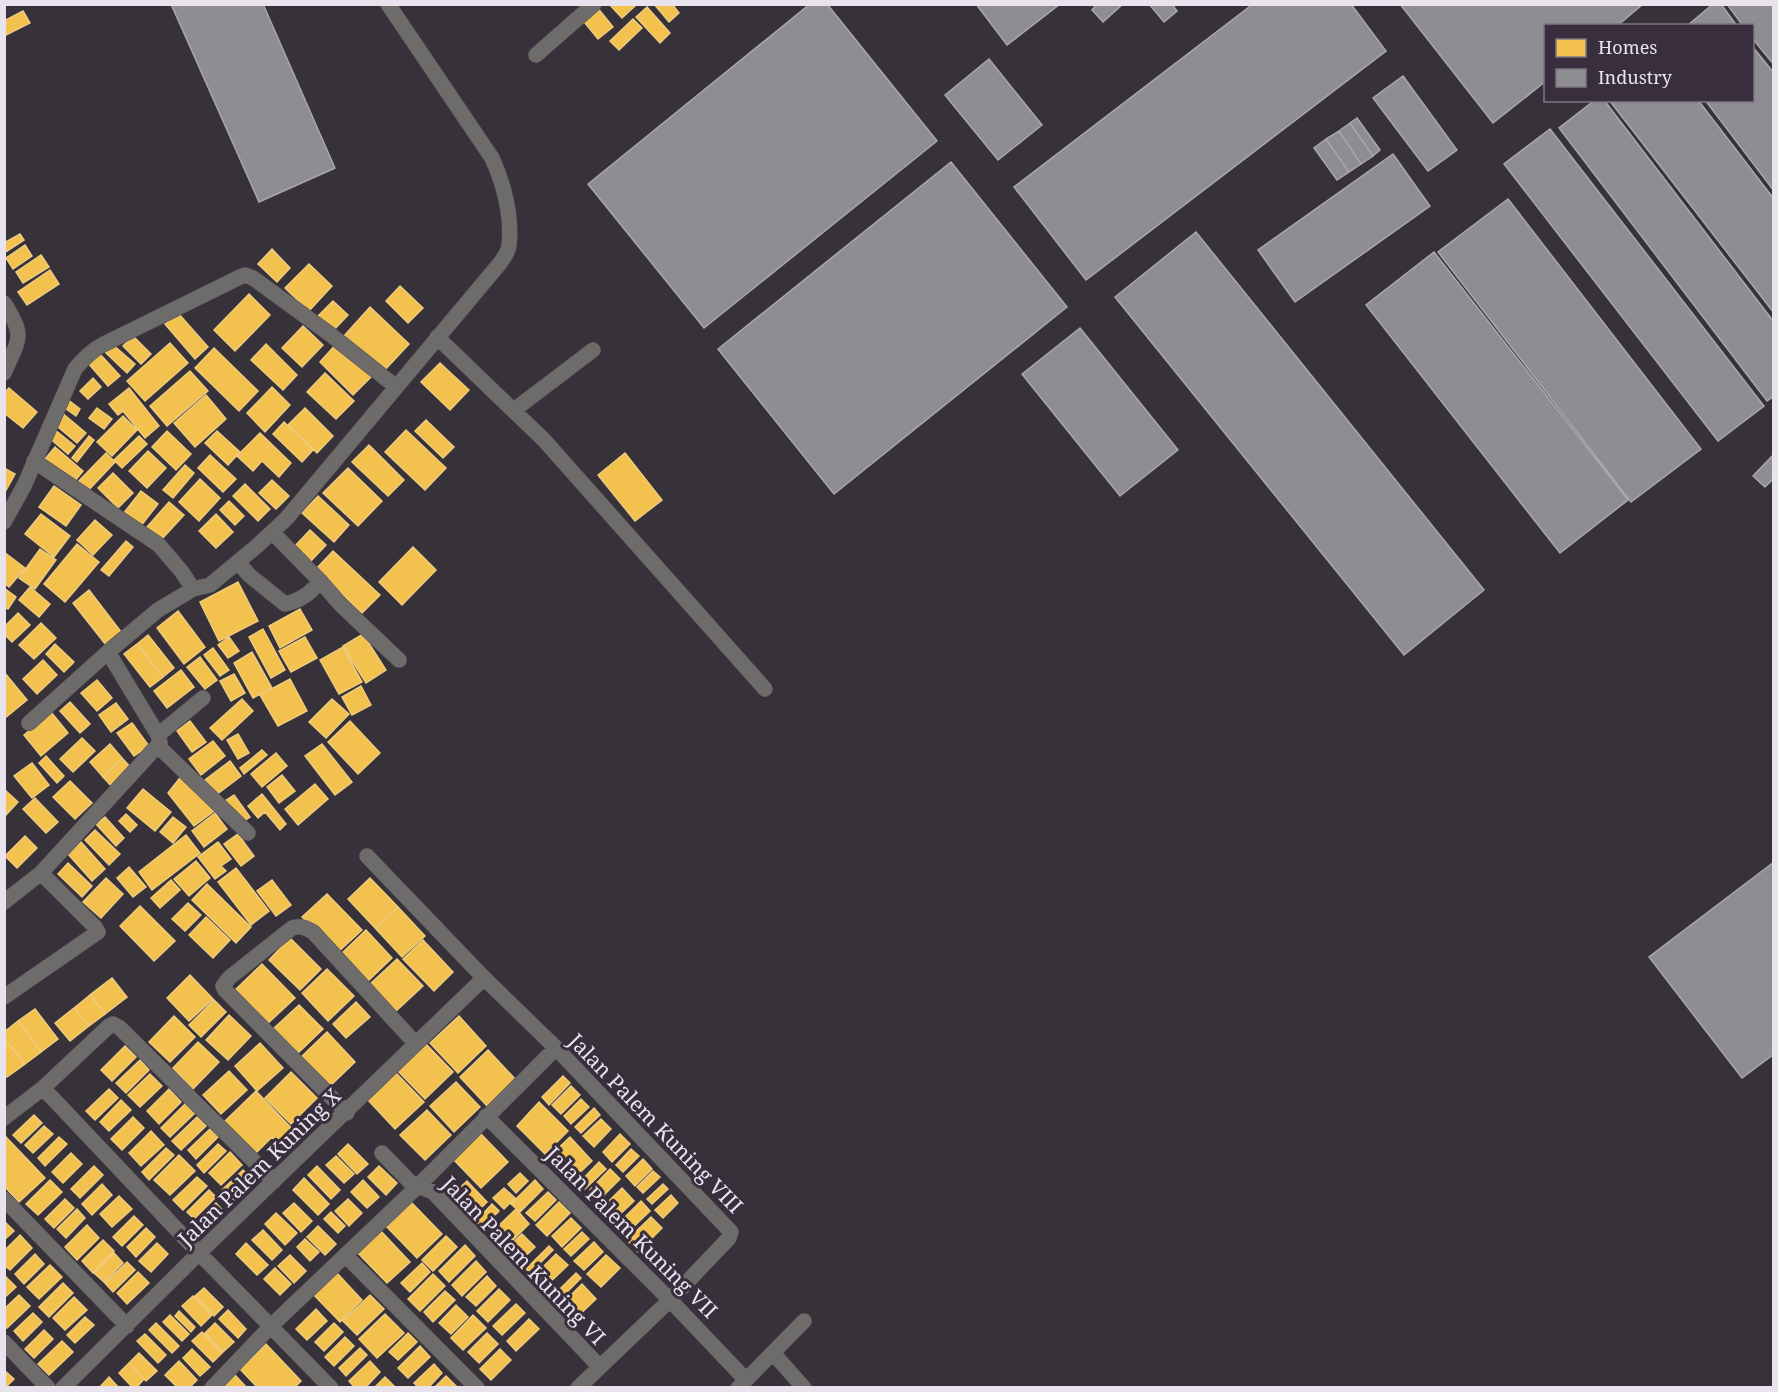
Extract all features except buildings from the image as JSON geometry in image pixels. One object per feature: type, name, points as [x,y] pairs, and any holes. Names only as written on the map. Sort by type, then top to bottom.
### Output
[{"type":"street","points":[[29,723],[158,610],[193,589],[210,585],[286,519],[501,262],[509,247],[508,214],[500,176],[492,158],[388,4]]},
{"type":"street","points":[[536,55],[594,4]]},
{"type":"street","points":[[4,522],[24,486],[75,369],[91,351],[245,275],[253,278],[331,335],[395,386]]},
{"type":"street","points":[[4,303],[19,328],[18,340],[4,373]]},
{"type":"street","points":[[437,337],[514,410],[567,465],[765,689]]},
{"type":"street","points":[[514,410],[593,350]]},
{"type":"street","points":[[34,461],[159,545],[193,589]]},
{"type":"street","points":[[272,532],[341,605],[399,660]]},
{"type":"street","points":[[238,562],[249,575],[285,604],[299,601],[320,581]]},
{"type":"street","points":[[108,652],[158,741],[248,833]]},
{"type":"street","points":[[6,899],[41,873],[158,741],[203,698]]},
{"type":"street","name":"Jalan Palem Kuning VIII","points":[[368,856],[484,978],[556,1048],[731,1232],[729,1238],[670,1300]]},
{"type":"street","points":[[4,997],[98,932],[41,873]]},
{"type":"street","points":[[347,1113],[225,990],[224,986],[229,978],[292,928],[298,926],[307,928],[416,1044]]},
{"type":"street","name":"Jalan Palem Kuning X","points":[[63,1388],[199,1253],[347,1113],[484,978]]},
{"type":"street","points":[[4,1118],[43,1088],[109,1026],[116,1025],[274,1181]]},
{"type":"street","points":[[212,1388],[271,1326],[418,1186],[556,1048]]},
{"type":"street","points":[[43,1088],[331,1388]]},
{"type":"street","name":"Jalan Palem Kuning VII","points":[[486,1116],[670,1300],[742,1384]]},
{"type":"street","name":"Jalan Palem Kuning VI","points":[[382,1153],[404,1177],[433,1192],[599,1366]]},
{"type":"street","points":[[4,1198],[127,1326]]},
{"type":"street","points":[[345,1254],[477,1388]]},
{"type":"street","points":[[578,1388],[670,1300]]},
{"type":"street","points":[[742,1384],[804,1321]]},
{"type":"street","points":[[4,1342],[48,1388]]},
{"type":"street","points":[[773,1353],[804,1388]]}]
